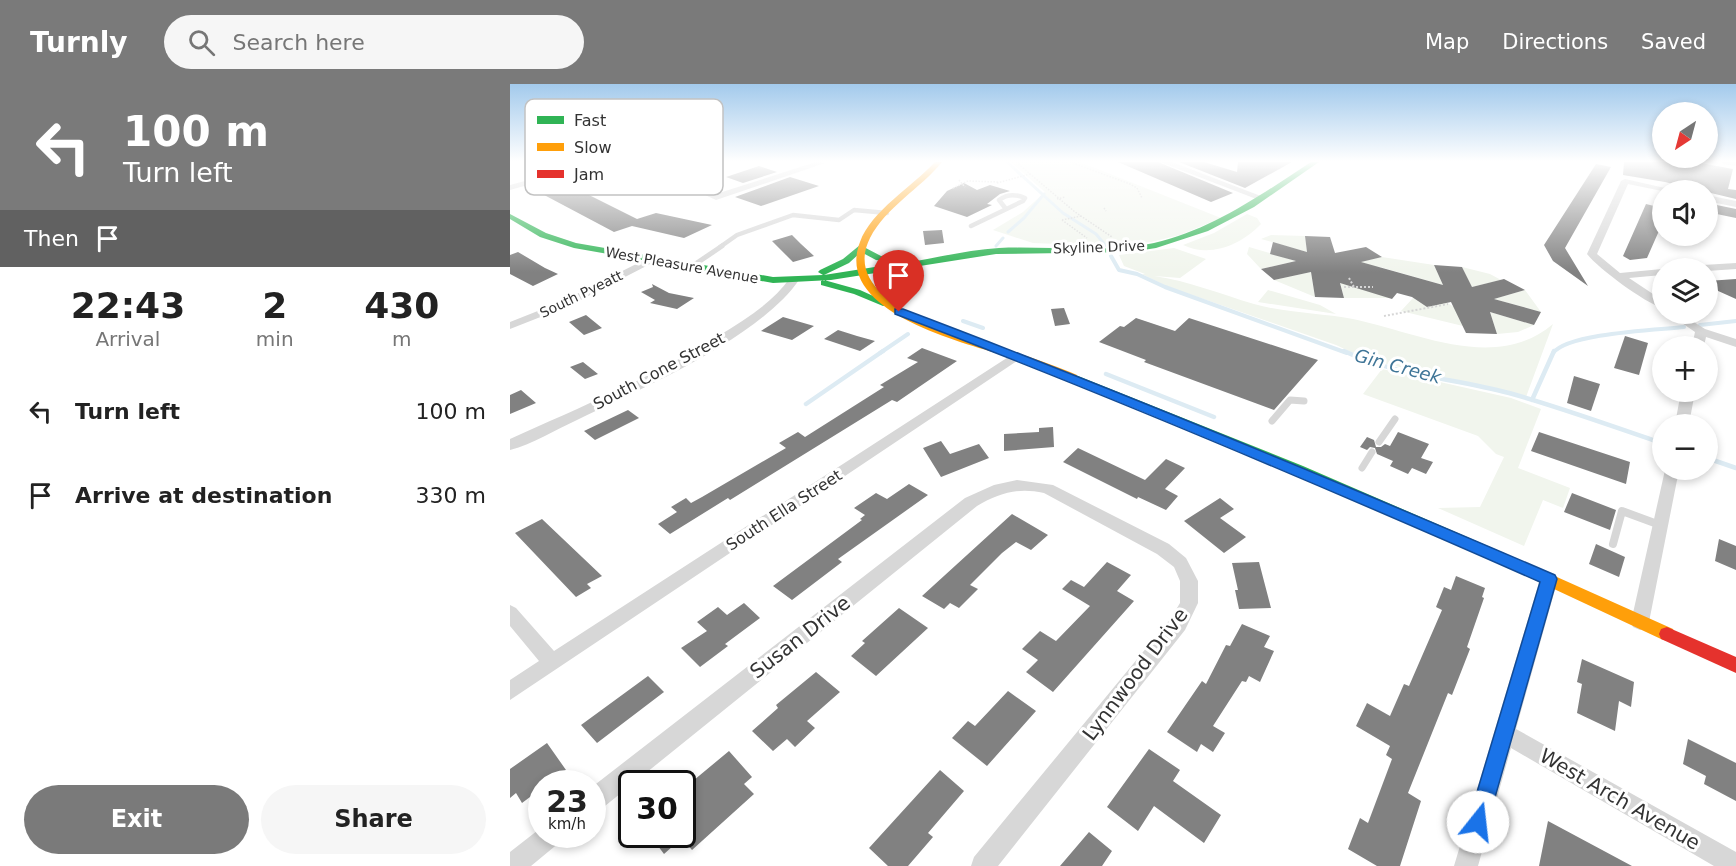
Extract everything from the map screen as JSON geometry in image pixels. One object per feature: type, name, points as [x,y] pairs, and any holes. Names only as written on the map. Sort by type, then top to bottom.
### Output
[{"type":"street","points":[[886,304],[870,290],[861,273],[858,257],[867,235],[903,198]]},
{"type":"street","name":"Skyline Drive","points":[[861,273],[1020,249],[1111,250],[1168,243],[1194,235],[1261,198]]},
{"type":"street","points":[[1617,198],[1592,254],[1602,265],[1652,299]]},
{"type":"street","points":[[1718,200],[1736,204]]},
{"type":"street","name":"West Pleasure Avenue","points":[[510,216],[558,240],[651,260],[750,277],[797,280],[861,273]]},
{"type":"street","points":[[860,248],[886,260],[931,261]]},
{"type":"street","points":[[797,280],[839,266],[860,248]]},
{"type":"street","name":"South Pyeatt","points":[[510,326],[567,303],[651,260]]},
{"type":"street","points":[[886,304],[882,291],[890,276],[906,268],[931,261]]},
{"type":"street","points":[[1718,267],[1736,266]]},
{"type":"street","points":[[1617,276],[1652,273]]},
{"type":"street","points":[[797,280],[847,288],[886,304],[912,318],[1016,356],[1298,469],[1549,579],[1736,665]]},
{"type":"street","name":"South Cone Street","points":[[510,445],[703,352],[784,295],[797,280]]},
{"type":"street","points":[[1690,324],[1701,331],[1736,344]]},
{"type":"street","points":[[1700,336],[1701,331]]},
{"type":"street","name":"South Ella Street","points":[[510,691],[1016,356]]},
{"type":"street","points":[[1640,622],[1670,480]]},
{"type":"street","name":"Susan Drive","points":[[606,791],[971,502],[993,490],[1014,484]]},
{"type":"street","name":"Lynnwood Drive","points":[[983,866],[1178,624],[1190,603],[1188,581],[1180,563],[1163,549],[1048,489],[1029,484],[1014,484]]},
{"type":"street","points":[[1466,866],[1549,579]]},
{"type":"street","points":[[510,613],[552,663]]},
{"type":"street","name":"West Arch Avenue","points":[[1504,733],[1736,865]]},
{"type":"street","points":[[512,866],[534,848]]},
{"type":"lane","points":[[1000,198],[1006,209]]},
{"type":"lane","points":[[971,226],[1025,198]]},
{"type":"lane","points":[[691,267],[737,235],[793,215],[839,220],[854,210],[887,213]]},
{"type":"lane","points":[[1272,421],[1290,400],[1304,401]]},
{"type":"lane","points":[[1379,442],[1395,419]]},
{"type":"lane","points":[[1362,468],[1372,452]]},
{"type":"lane","points":[[1613,544],[1622,511],[1660,525]]},
{"type":"path","points":[[1058,199],[1066,207],[1082,216],[1090,225],[1116,239]]},
{"type":"path","points":[[1104,208],[1106,212]]},
{"type":"path","points":[[1082,216],[1062,220],[1090,241]]},
{"type":"path","points":[[1349,278],[1355,287]]},
{"type":"path","points":[[1344,287],[1373,287]]},
{"type":"path","points":[[1383,316],[1448,304]]},
{"type":"shaded area","points":[[1038,198],[1172,198],[1221,218],[1180,235],[1151,242],[1108,246],[1033,243],[993,230],[1023,212]]},
{"type":"shaded area","points":[[1247,214],[1257,218],[1261,224],[1235,243],[1214,250],[1193,249],[1183,245],[1214,233]]},
{"type":"shaded area","points":[[1271,235],[1305,236],[1307,252],[1261,239]]},
{"type":"shaded area","points":[[1249,247],[1296,261],[1261,269],[1247,254]]},
{"type":"shaded area","points":[[1174,248],[1206,259],[1180,278],[1154,276],[1192,284],[1266,307],[1353,319],[1455,345],[1507,346],[1531,338],[1553,324],[1526,397],[1366,359],[1336,345],[1166,286],[1142,274],[1145,274],[1124,266],[1119,255]]},
{"type":"shaded area","points":[[1382,257],[1434,265],[1443,285],[1380,267],[1375,272],[1350,264]]},
{"type":"shaded area","points":[[1462,267],[1490,274],[1501,280],[1472,287]]},
{"type":"shaded area","points":[[1311,272],[1315,297],[1274,280]]},
{"type":"shaded area","points":[[1338,274],[1390,298],[1344,298]]},
{"type":"shaded area","points":[[1268,290],[1320,305],[1336,314],[1258,302]]},
{"type":"shaded area","points":[[1525,290],[1541,312],[1494,299]]},
{"type":"shaded area","points":[[1413,298],[1427,307],[1446,302],[1454,307],[1463,326],[1401,311]]},
{"type":"shaded area","points":[[1490,312],[1534,325],[1518,332],[1497,334]]},
{"type":"shaded area","points":[[1382,369],[1511,398],[1541,409],[1518,468],[1570,488],[1563,508],[1543,500],[1524,546],[1438,508],[1480,507],[1504,457],[1496,454],[1478,436],[1363,394]]},
{"type":"building","points":[[551,198],[596,198],[637,219],[656,213],[712,225],[684,238],[632,226],[614,232]]},
{"type":"building","points":[[739,198],[783,198],[761,206]]},
{"type":"building","points":[[941,198],[994,198],[987,204],[992,205],[967,217],[934,206]]},
{"type":"building","points":[[1203,198],[1220,198],[1211,202]]},
{"type":"building","points":[[1574,198],[1593,198],[1565,248],[1588,286],[1553,261],[1544,245]]},
{"type":"building","points":[[1646,204],[1652,206],[1652,246],[1647,258],[1630,260],[1623,256]]},
{"type":"building","points":[[1718,205],[1736,209],[1736,218],[1718,214]]},
{"type":"building","points":[[942,230],[944,243],[925,245],[923,231]]},
{"type":"building","points":[[792,235],[814,256],[793,262],[772,241]]},
{"type":"building","points":[[1305,236],[1330,237],[1335,253],[1366,247],[1382,257],[1361,262],[1443,285],[1434,265],[1462,267],[1472,287],[1504,279],[1525,290],[1494,299],[1541,312],[1534,325],[1490,312],[1497,334],[1466,333],[1451,302],[1427,307],[1412,297],[1397,293],[1392,299],[1340,283],[1344,298],[1315,297],[1311,272],[1274,280],[1261,269],[1296,261],[1270,254],[1273,242],[1307,252]]},
{"type":"building","points":[[518,252],[558,274],[533,286],[510,274],[510,255]]},
{"type":"building","points":[[1736,279],[1736,299],[1718,291],[1718,280]]},
{"type":"building","points":[[652,284],[669,293],[694,298],[677,309],[650,303],[655,300],[641,292],[653,287]]},
{"type":"building","points":[[1064,308],[1070,324],[1055,326],[1051,309]]},
{"type":"building","points":[[586,315],[602,328],[584,335],[569,322]]},
{"type":"building","points":[[783,317],[814,326],[792,340],[761,331]]},
{"type":"building","points":[[1136,318],[1175,331],[1189,318],[1318,360],[1274,410],[1144,362],[1146,360],[1099,342],[1120,326],[1124,327]]},
{"type":"building","points":[[838,330],[875,341],[860,351],[824,339]]},
{"type":"building","points":[[1625,336],[1648,343],[1639,375],[1614,368]]},
{"type":"building","points":[[922,348],[957,361],[897,402],[892,400],[730,500],[728,498],[670,534],[658,524],[677,512],[671,507],[686,498],[691,503],[702,497],[786,448],[779,443],[798,432],[805,437],[884,387],[880,385],[918,362],[907,358]]},
{"type":"building","points":[[583,362],[598,374],[585,379],[570,367]]},
{"type":"building","points":[[1574,376],[1600,384],[1591,411],[1567,403]]},
{"type":"building","points":[[521,390],[536,403],[510,414],[510,395]]},
{"type":"building","points":[[628,410],[639,418],[595,440],[584,431]]},
{"type":"building","points":[[1053,427],[1054,447],[1004,451],[1004,434],[1039,432],[1039,428]]},
{"type":"building","points":[[1398,432],[1429,444],[1421,458],[1433,462],[1426,474],[1412,468],[1408,474],[1390,466],[1393,461],[1377,454],[1375,448],[1370,447],[1367,450],[1360,447],[1367,437],[1374,440],[1376,447],[1385,444],[1390,446]]},
{"type":"building","points":[[1539,432],[1630,462],[1626,484],[1531,451]]},
{"type":"building","points":[[941,441],[950,454],[979,444],[989,458],[941,477],[923,448]]},
{"type":"building","points":[[1078,448],[1145,480],[1166,459],[1185,468],[1165,489],[1178,496],[1166,510],[1138,497],[1137,499],[1063,462]]},
{"type":"building","points":[[909,484],[928,495],[838,559],[842,562],[792,600],[773,586],[862,520],[860,519],[865,515],[854,508],[876,493],[887,499]]},
{"type":"building","points":[[1572,493],[1616,510],[1610,530],[1564,512]]},
{"type":"building","points":[[1220,498],[1234,509],[1220,518],[1246,537],[1224,553],[1184,521]]},
{"type":"building","points":[[1012,514],[1048,535],[1031,550],[1016,542],[1002,553],[970,585],[978,589],[959,608],[950,603],[944,609],[922,596]]},
{"type":"building","points":[[542,519],[602,576],[587,584],[591,588],[576,597],[515,533]]},
{"type":"building","points":[[1719,539],[1736,546],[1736,570],[1715,561]]},
{"type":"building","points":[[1596,544],[1625,557],[1619,577],[1589,564]]},
{"type":"building","points":[[1107,562],[1131,575],[1117,591],[1134,601],[1053,692],[1026,672],[1038,660],[1022,649],[1040,631],[1056,641],[1090,606],[1062,589],[1071,580],[1084,587]]},
{"type":"building","points":[[1259,562],[1271,608],[1239,609],[1235,590],[1238,590],[1232,563]]},
{"type":"building","points":[[1456,576],[1485,588],[1482,597],[1484,598],[1467,647],[1470,649],[1452,695],[1448,693],[1408,793],[1421,801],[1400,866],[1377,866],[1348,849],[1360,818],[1368,823],[1392,759],[1386,755],[1390,746],[1356,726],[1367,703],[1390,716],[1404,684],[1409,686],[1442,610],[1436,607],[1444,587],[1451,590]]},
{"type":"building","points":[[744,603],[760,618],[725,644],[728,646],[700,667],[681,648],[707,631],[697,622],[718,607],[727,615]]},
{"type":"building","points":[[899,608],[928,628],[876,676],[851,656],[865,643],[862,641]]},
{"type":"building","points":[[1242,624],[1270,636],[1264,647],[1274,651],[1260,682],[1249,676],[1246,682],[1242,681],[1213,726],[1225,733],[1213,752],[1201,744],[1197,752],[1167,732],[1202,681],[1206,684],[1226,645],[1230,646]]},
{"type":"building","points":[[1582,659],[1634,682],[1631,707],[1619,701],[1615,731],[1577,713],[1582,684],[1577,682]]},
{"type":"building","points":[[816,672],[840,692],[807,721],[815,728],[795,747],[787,739],[773,751],[752,731],[778,708],[776,705]]},
{"type":"building","points":[[648,676],[664,692],[597,743],[581,725]]},
{"type":"building","points":[[1008,691],[1036,711],[987,766],[952,738],[968,721],[975,726]]},
{"type":"building","points":[[1688,739],[1736,763],[1736,801],[1704,784],[1706,776],[1683,764]]},
{"type":"building","points":[[547,743],[566,770],[528,770],[528,798],[522,803],[516,793],[510,798],[510,769]]},
{"type":"building","points":[[1149,749],[1180,770],[1173,781],[1221,815],[1204,843],[1154,806],[1138,831],[1107,807]]},
{"type":"building","points":[[729,751],[752,777],[744,784],[754,794],[696,846],[696,778]]},
{"type":"building","points":[[940,770],[964,791],[928,833],[933,837],[908,866],[888,866],[869,848]]},
{"type":"building","points":[[1548,821],[1632,866],[1539,866]]},
{"type":"building","points":[[1089,832],[1112,851],[1102,866],[1060,866]]},
{"type":"building","points":[[660,848],[671,848],[664,854]]},
{"type":"waterway","points":[[1008,232],[1024,218],[1040,198]]},
{"type":"waterway","name":"Gin Creek","points":[[1047,198],[1063,213],[1096,234],[1106,246]]},
{"type":"waterway","points":[[996,246],[1003,238]]},
{"type":"waterway","name":"Gin Creek","points":[[1111,256],[1119,270],[1137,274],[1165,287],[1347,353]]},
{"type":"waterway","points":[[963,321],[983,328]]},
{"type":"waterway","points":[[1700,325],[1736,321]]},
{"type":"waterway","points":[[1553,353],[1562,346],[1594,337],[1684,327]]},
{"type":"waterway","points":[[880,353],[908,334]]},
{"type":"waterway","points":[[806,404],[883,351]]},
{"type":"waterway","name":"Gin Creek","points":[[1344,351],[1384,366],[1532,399]]},
{"type":"waterway","points":[[1532,399],[1553,353]]},
{"type":"waterway","points":[[1106,374],[1214,417]]},
{"type":"waterway","name":"Gin Creek","points":[[1532,399],[1652,440]]},
{"type":"waterway","name":"Gin Creek","points":[[1718,462],[1736,468]]},
{"type":"traffic: fast","points":[[510,216],[543,235],[574,245],[773,280],[831,277],[996,251],[1130,249],[1156,245],[1205,229],[1261,198]]},
{"type":"traffic: fast","points":[[823,272],[846,261],[860,248],[879,258],[901,261]]},
{"type":"traffic: fast","points":[[824,283],[857,292],[886,304]]},
{"type":"traffic: fast","points":[[1073,377],[1298,469],[1499,557]]},
{"type":"traffic: slow","points":[[901,198],[879,219],[864,241],[859,265],[867,285],[886,303],[910,318],[967,341],[1073,377]]},
{"type":"traffic: slow","points":[[1499,557],[1667,634]]},
{"type":"traffic: jam","points":[[1667,634],[1736,665]]},
{"type":"route","points":[[899,312],[1049,368],[1288,465],[1549,579],[1478,822]]}]
